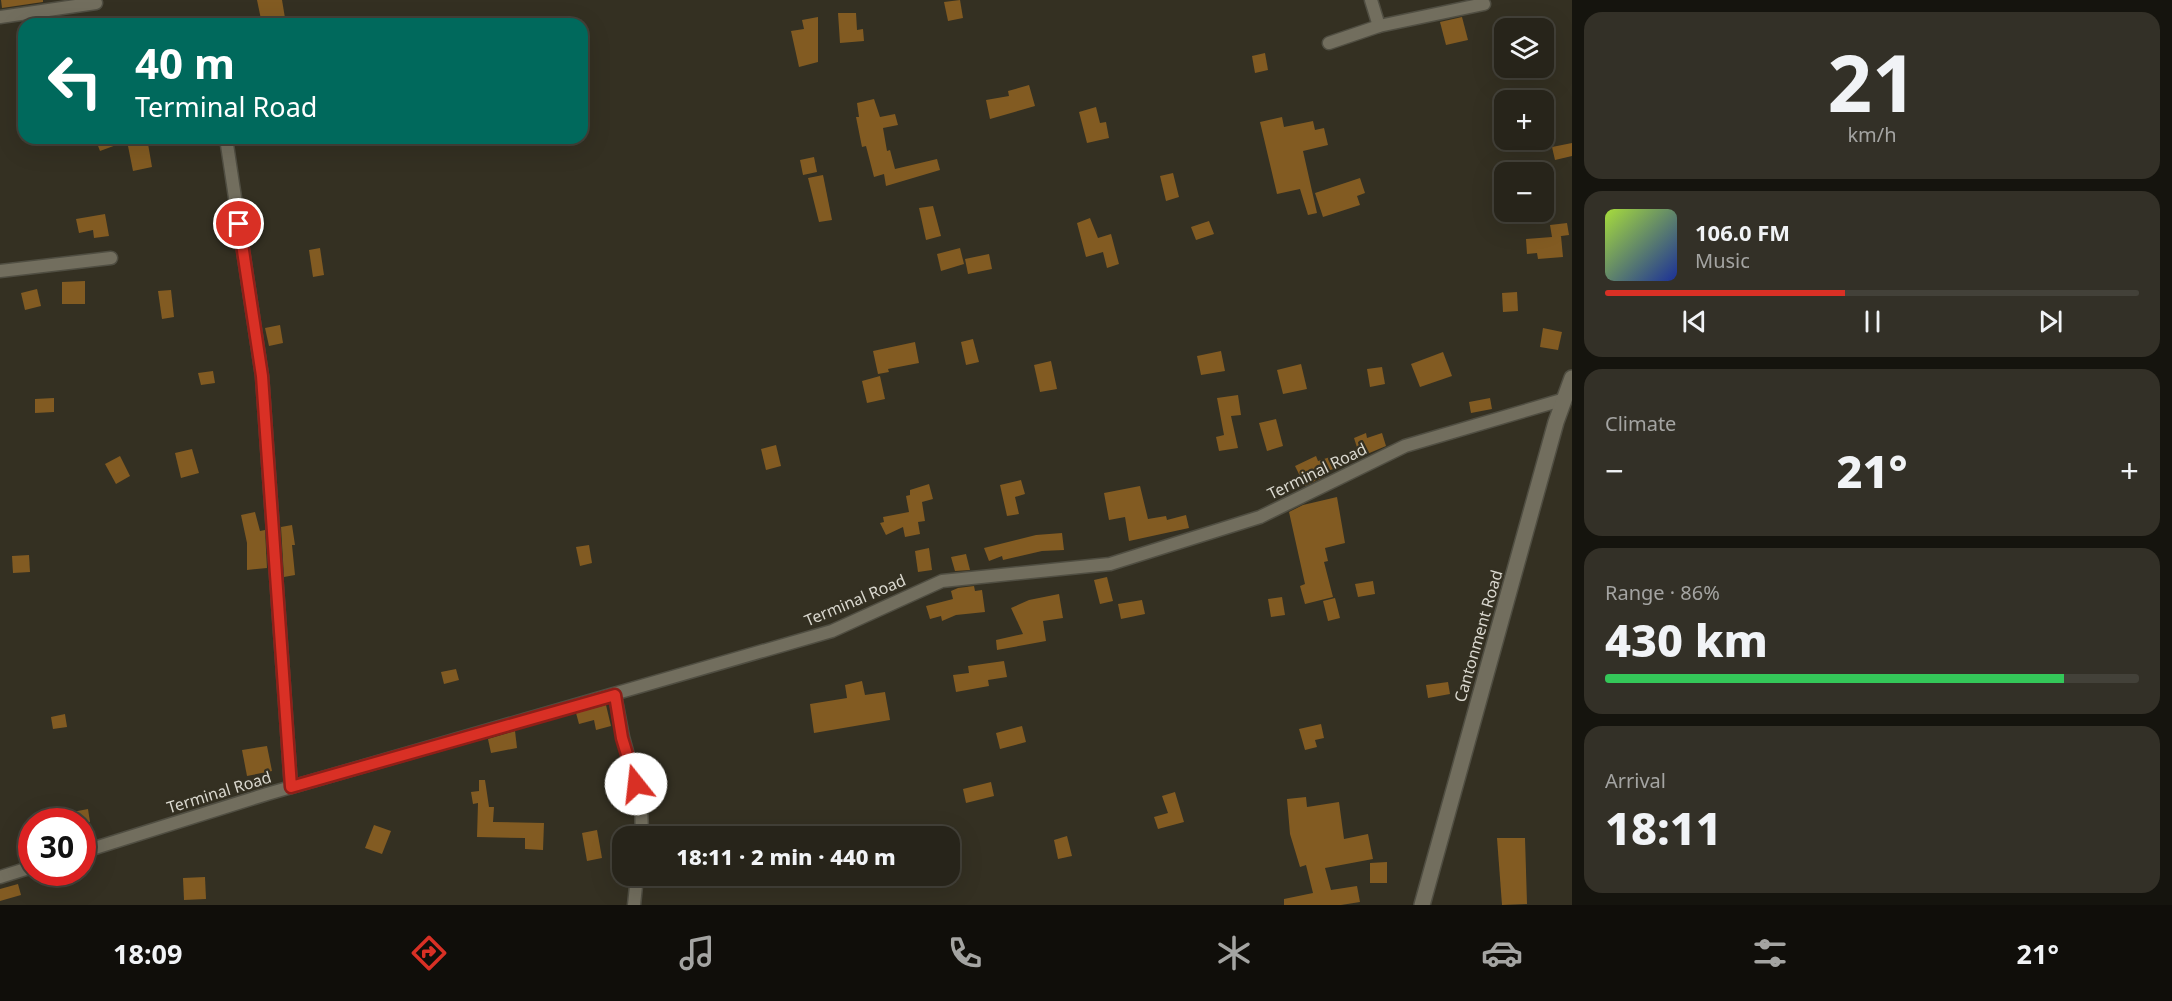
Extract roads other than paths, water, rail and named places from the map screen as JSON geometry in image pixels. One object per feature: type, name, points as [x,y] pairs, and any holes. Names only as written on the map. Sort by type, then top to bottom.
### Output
[{"type":"street","points":[[1371,0],[1379,26]]},
{"type":"street","points":[[0,17],[96,3]]},
{"type":"street","points":[[1329,43],[1379,26],[1484,4]]},
{"type":"street","points":[[227,144],[262,376],[291,787]]},
{"type":"street","points":[[0,271],[111,258]]},
{"type":"street","name":"Cantonment Road","points":[[1422,905],[1572,378]]},
{"type":"street","name":"Terminal Road","points":[[96,848],[291,787],[832,631],[942,580],[1110,564],[1260,517],[1406,446],[1565,399]]},
{"type":"street","points":[[615,695],[622,738],[641,803],[642,826]]},
{"type":"street","points":[[0,877],[18,871]]},
{"type":"street","points":[[634,905],[636,886]]}]
